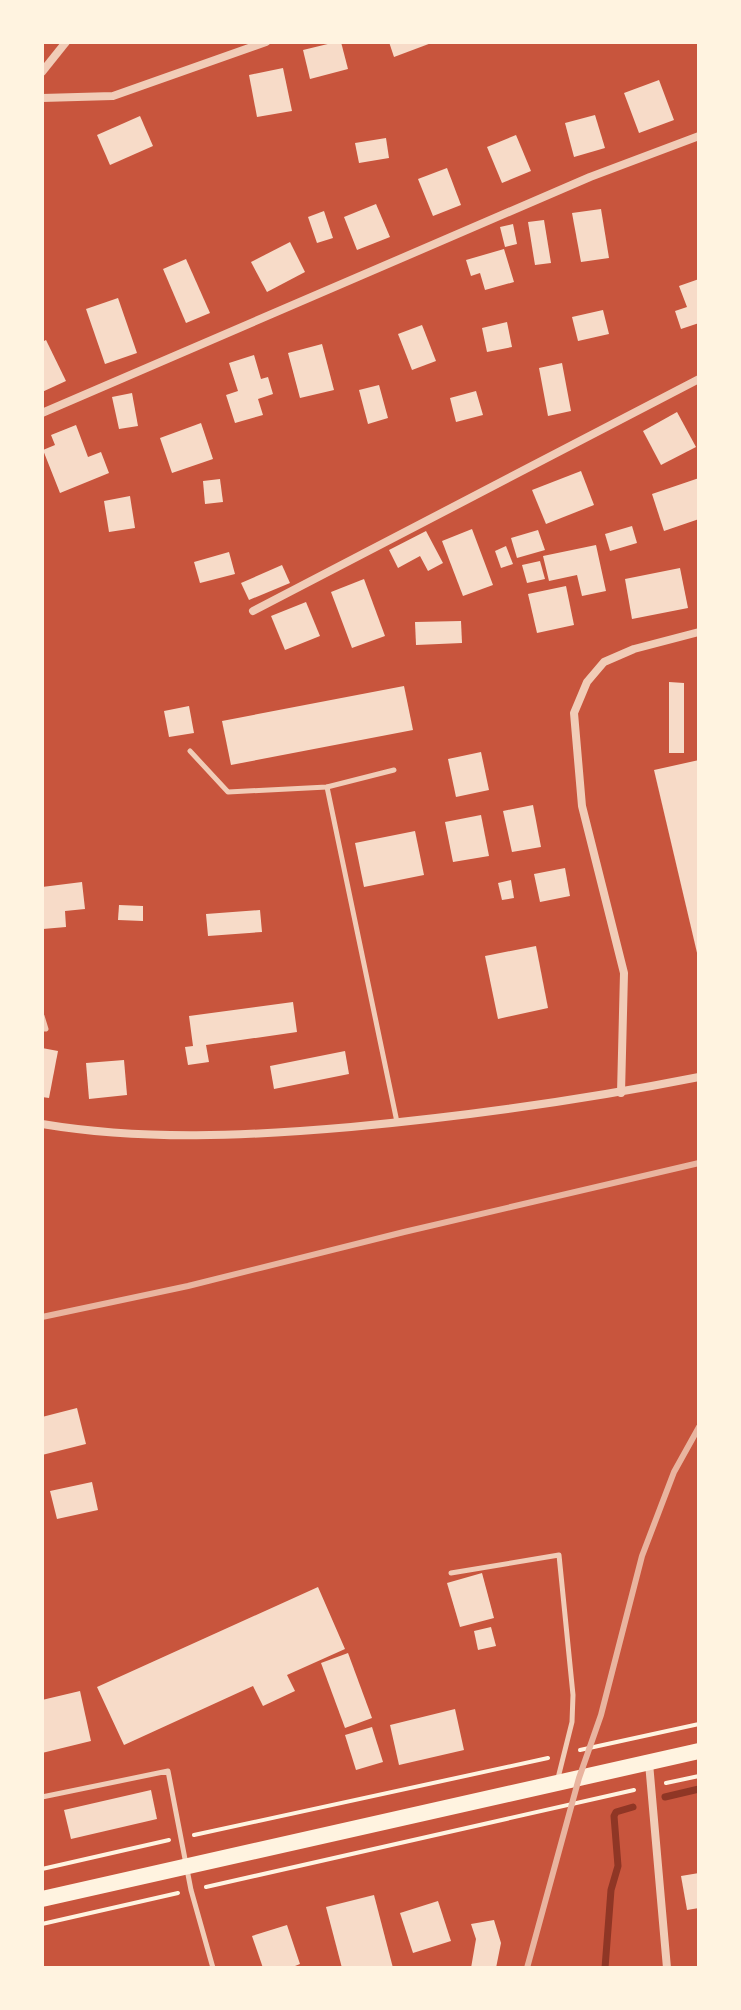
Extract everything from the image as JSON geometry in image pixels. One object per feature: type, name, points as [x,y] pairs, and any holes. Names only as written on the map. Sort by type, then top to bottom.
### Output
[{"type":"main road","points":[[42,1899],[699,1751]]},
{"type":"street","points":[[42,72],[66,42]]},
{"type":"street","points":[[42,98],[113,96],[266,42]]},
{"type":"street","points":[[42,413],[590,177],[699,136]]},
{"type":"street","points":[[253,611],[699,379]]},
{"type":"street","points":[[621,1093],[624,973],[582,806],[574,713],[587,682],[604,662],[634,649],[699,632]]},
{"type":"street","points":[[42,1124],[122,1133],[269,1134],[499,1112],[699,1077]]},
{"type":"street","points":[[649,1762],[667,1968]]},
{"type":"lane","points":[[190,751],[228,792],[327,787],[394,770]]},
{"type":"lane","points":[[327,787],[397,1122]]},
{"type":"lane","points":[[42,1016],[46,1029],[42,1029]]},
{"type":"lane","points":[[451,1573],[559,1555],[573,1695],[572,1722],[557,1783]]},
{"type":"lane","points":[[42,1797],[168,1771],[191,1890],[213,1968]]},
{"type":"path","points":[[42,1869],[699,1724]]},
{"type":"path","points":[[42,1924],[699,1776]]},
{"type":"building","points":[[341,42],[348,69],[310,79],[303,50]]},
{"type":"building","points":[[389,42],[434,42],[394,57]]},
{"type":"building","points":[[283,68],[292,111],[257,117],[249,75]]},
{"type":"building","points":[[659,80],[674,120],[639,133],[624,93]]},
{"type":"building","points":[[595,115],[605,148],[574,157],[565,123]]},
{"type":"building","points":[[140,116],[153,146],[110,165],[97,135]]},
{"type":"building","points":[[516,135],[531,171],[502,183],[487,147]]},
{"type":"building","points":[[386,138],[389,158],[359,163],[355,143]]},
{"type":"building","points":[[447,168],[461,205],[433,216],[418,179]]},
{"type":"building","points":[[376,204],[390,237],[357,250],[344,217]]},
{"type":"building","points":[[601,209],[609,258],[581,262],[572,213]]},
{"type":"building","points":[[324,211],[333,238],[317,243],[308,217]]},
{"type":"building","points":[[544,220],[551,263],[535,265],[528,222]]},
{"type":"building","points":[[513,224],[517,244],[505,247],[500,227]]},
{"type":"building","points":[[290,242],[305,272],[267,292],[251,262]]},
{"type":"building","points":[[504,249],[514,282],[485,290],[480,273],[471,276],[466,260]]},
{"type":"building","points":[[186,259],[210,313],[186,323],[163,269]]},
{"type":"building","points":[[699,279],[699,323],[681,329],[675,311],[687,307],[679,286]]},
{"type":"building","points":[[118,298],[137,353],[105,364],[86,309]]},
{"type":"building","points":[[603,310],[609,334],[578,341],[572,317]]},
{"type":"building","points":[[507,322],[512,347],[487,352],[482,328]]},
{"type":"building","points":[[422,325],[436,361],[412,370],[398,334]]},
{"type":"building","points":[[46,340],[66,381],[42,392],[42,342]]},
{"type":"building","points":[[322,344],[334,390],[300,398],[288,353]]},
{"type":"building","points":[[254,355],[261,379],[268,377],[273,394],[258,399],[263,415],[235,423],[226,395],[238,391],[229,363]]},
{"type":"building","points":[[562,363],[571,411],[548,416],[539,368]]},
{"type":"building","points":[[379,385],[388,418],[368,424],[359,390]]},
{"type":"building","points":[[476,391],[483,415],[456,422],[450,398]]},
{"type":"building","points":[[132,393],[138,426],[119,429],[112,397]]},
{"type":"building","points":[[677,412],[696,447],[661,465],[643,431]]},
{"type":"building","points":[[201,423],[213,459],[172,473],[160,438]]},
{"type":"building","points":[[76,425],[88,457],[101,452],[109,473],[60,493],[43,450],[55,445],[51,435]]},
{"type":"building","points":[[581,471],[594,505],[546,524],[532,490]]},
{"type":"building","points":[[699,478],[699,519],[664,531],[652,494]]},
{"type":"building","points":[[220,479],[223,502],[205,504],[203,481]]},
{"type":"building","points":[[130,496],[135,528],[109,532],[104,501]]},
{"type":"building","points":[[632,526],[637,543],[610,551],[605,534]]},
{"type":"building","points":[[472,529],[493,585],[463,596],[442,541]]},
{"type":"building","points":[[538,530],[545,550],[517,558],[511,538]]},
{"type":"building","points":[[426,531],[443,563],[428,571],[420,556],[398,568],[389,550]]},
{"type":"building","points":[[596,545],[606,591],[582,596],[577,575],[549,581],[543,556]]},
{"type":"building","points":[[506,546],[513,564],[501,568],[495,551]]},
{"type":"building","points":[[229,552],[235,574],[200,583],[194,562]]},
{"type":"building","points":[[540,561],[545,579],[527,583],[522,565]]},
{"type":"building","points":[[282,565],[290,583],[249,600],[241,583]]},
{"type":"building","points":[[680,568],[688,608],[632,619],[625,579]]},
{"type":"building","points":[[364,579],[385,636],[352,648],[331,592]]},
{"type":"building","points":[[566,586],[574,625],[537,633],[528,594]]},
{"type":"building","points":[[306,602],[320,636],[285,650],[271,616]]},
{"type":"building","points":[[461,621],[462,643],[416,645],[415,622]]},
{"type":"building","points":[[669,682],[684,683],[684,753],[669,753]]},
{"type":"building","points":[[404,686],[413,730],[231,765],[222,721]]},
{"type":"building","points":[[189,706],[194,733],[169,737],[164,711]]},
{"type":"building","points":[[481,752],[489,790],[456,797],[448,759]]},
{"type":"building","points":[[699,760],[699,957],[698,957],[654,770]]},
{"type":"building","points":[[533,805],[541,847],[512,852],[503,811]]},
{"type":"building","points":[[481,815],[489,856],[453,862],[445,822]]},
{"type":"building","points":[[415,831],[424,875],[364,887],[355,843]]},
{"type":"building","points":[[565,868],[570,896],[540,902],[534,874]]},
{"type":"building","points":[[511,880],[514,898],[502,900],[498,883]]},
{"type":"building","points":[[82,882],[85,909],[65,911],[66,927],[43,929],[42,887]]},
{"type":"building","points":[[119,905],[143,906],[143,921],[118,920]]},
{"type":"building","points":[[260,910],[262,932],[208,936],[206,914]]},
{"type":"building","points":[[536,946],[548,1008],[498,1019],[485,956]]},
{"type":"building","points":[[293,1002],[297,1032],[206,1045],[209,1062],[188,1065],[185,1047],[193,1046],[189,1016]]},
{"type":"building","points":[[42,1048],[58,1051],[49,1098],[42,1097]]},
{"type":"building","points":[[345,1051],[349,1074],[274,1089],[270,1066]]},
{"type":"building","points":[[124,1060],[127,1095],[89,1099],[86,1063]]},
{"type":"building","points":[[77,1408],[86,1444],[42,1455],[42,1417]]},
{"type":"building","points":[[92,1482],[98,1510],[57,1519],[50,1491]]},
{"type":"building","points":[[482,1573],[494,1618],[460,1627],[447,1583]]},
{"type":"building","points":[[318,1587],[345,1649],[287,1675],[295,1691],[263,1706],[253,1686],[124,1745],[97,1687]]},
{"type":"building","points":[[491,1627],[496,1646],[478,1650],[474,1631]]},
{"type":"building","points":[[348,1653],[372,1718],[345,1728],[321,1663]]},
{"type":"building","points":[[80,1691],[91,1741],[42,1753],[42,1700]]},
{"type":"building","points":[[455,1709],[464,1750],[399,1765],[390,1725]]},
{"type":"building","points":[[372,1727],[383,1762],[356,1770],[345,1735]]},
{"type":"building","points":[[151,1790],[157,1819],[71,1839],[64,1810]]},
{"type":"building","points":[[699,1873],[699,1908],[687,1910],[681,1876]]},
{"type":"building","points":[[374,1895],[393,1968],[342,1968],[326,1907]]},
{"type":"building","points":[[438,1901],[451,1941],[413,1953],[400,1913]]},
{"type":"building","points":[[494,1920],[501,1943],[496,1968],[471,1968],[476,1939],[471,1924]]},
{"type":"building","points":[[287,1925],[300,1964],[290,1968],[263,1968],[252,1936]]},
{"type":"waterway","points":[[665,1797],[699,1789]]},
{"type":"waterway","points":[[605,1968],[611,1890],[618,1866],[614,1816],[616,1812],[633,1807]]},
{"type":"railway","points":[[42,1317],[188,1286],[699,1163]]},
{"type":"railway","points":[[527,1968],[579,1778],[601,1715],[642,1556],[674,1472],[699,1427]]}]
